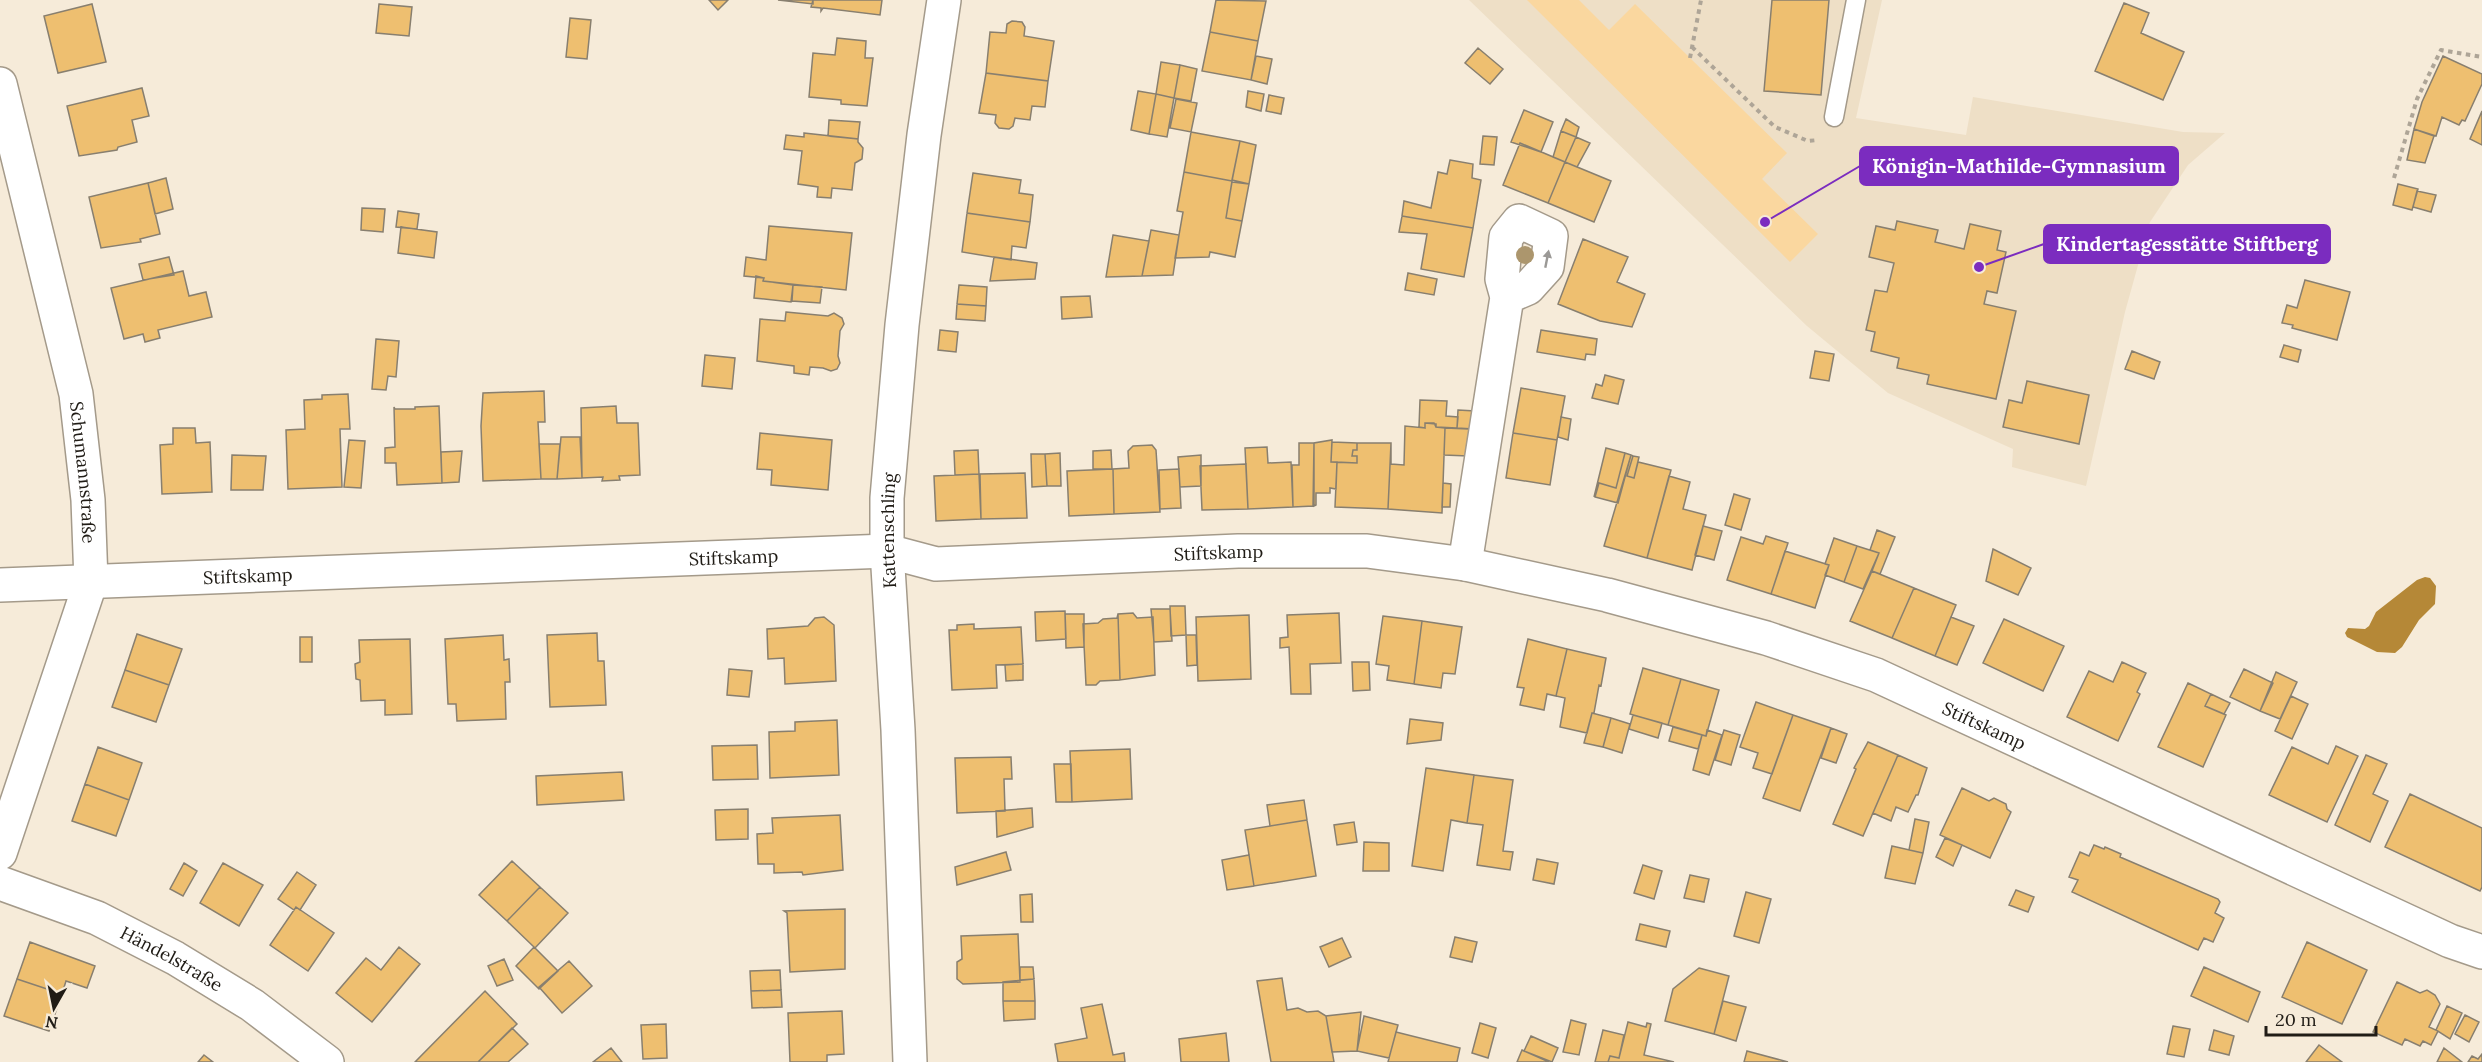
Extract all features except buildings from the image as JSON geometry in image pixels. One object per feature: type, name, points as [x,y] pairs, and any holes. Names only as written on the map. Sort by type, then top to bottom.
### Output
[{"type":"street","name":"Kattenschling","points":[[910,1062],[898,730],[887,552],[887,498],[902,325],[924,135],[944,0]]},
{"type":"street","name":"Schumannstraße","points":[[0,84],[76,394],[88,500],[91,581],[0,853]]},
{"type":"street","points":[[1465,564],[1507,297]]},
{"type":"street","name":"Stiftskamp","points":[[0,585],[887,552],[936,564],[1238,551],[1367,551],[1465,564],[1652,607],[1766,638],[1876,675],[2440,936],[2482,952]]},
{"type":"street","name":"Händelstraße","points":[[0,883],[97,918],[175,958],[252,1005],[327,1062]]},
{"type":"lane","points":[[1834,117],[1856,0]]},
{"type":"path","points":[[1690,58],[1701,0]]},
{"type":"path","points":[[1692,47],[1775,127],[1808,141],[1822,140],[1832,132],[1834,117]]},
{"type":"path","points":[[2394,178],[2417,99],[2441,50],[2482,57]]},
{"type":"shaded area","points":[[1469,0],[1882,0],[1856,118],[1966,135],[1973,97],[2183,132],[2225,133],[2188,165],[2150,222],[2125,312],[2086,486],[2012,467],[2013,449],[1888,393],[1807,326]]},
{"type":"shaded area","points":[[1527,0],[1579,0],[1609,30],[1635,4],[1787,153],[1762,179],[1818,234],[1790,262]]},
{"type":"shaded area","points":[[2430,578],[2436,586],[2435,604],[2419,620],[2402,647],[2395,653],[2377,652],[2347,637],[2345,633],[2348,628],[2365,629],[2376,612],[2417,580]]},
{"type":"place","name":"Königin-Mathilde-Gymnasium","points":[[1765,222]]},
{"type":"place","name":"Kindertagesstätte Stiftberg","points":[[1979,267]]}]
